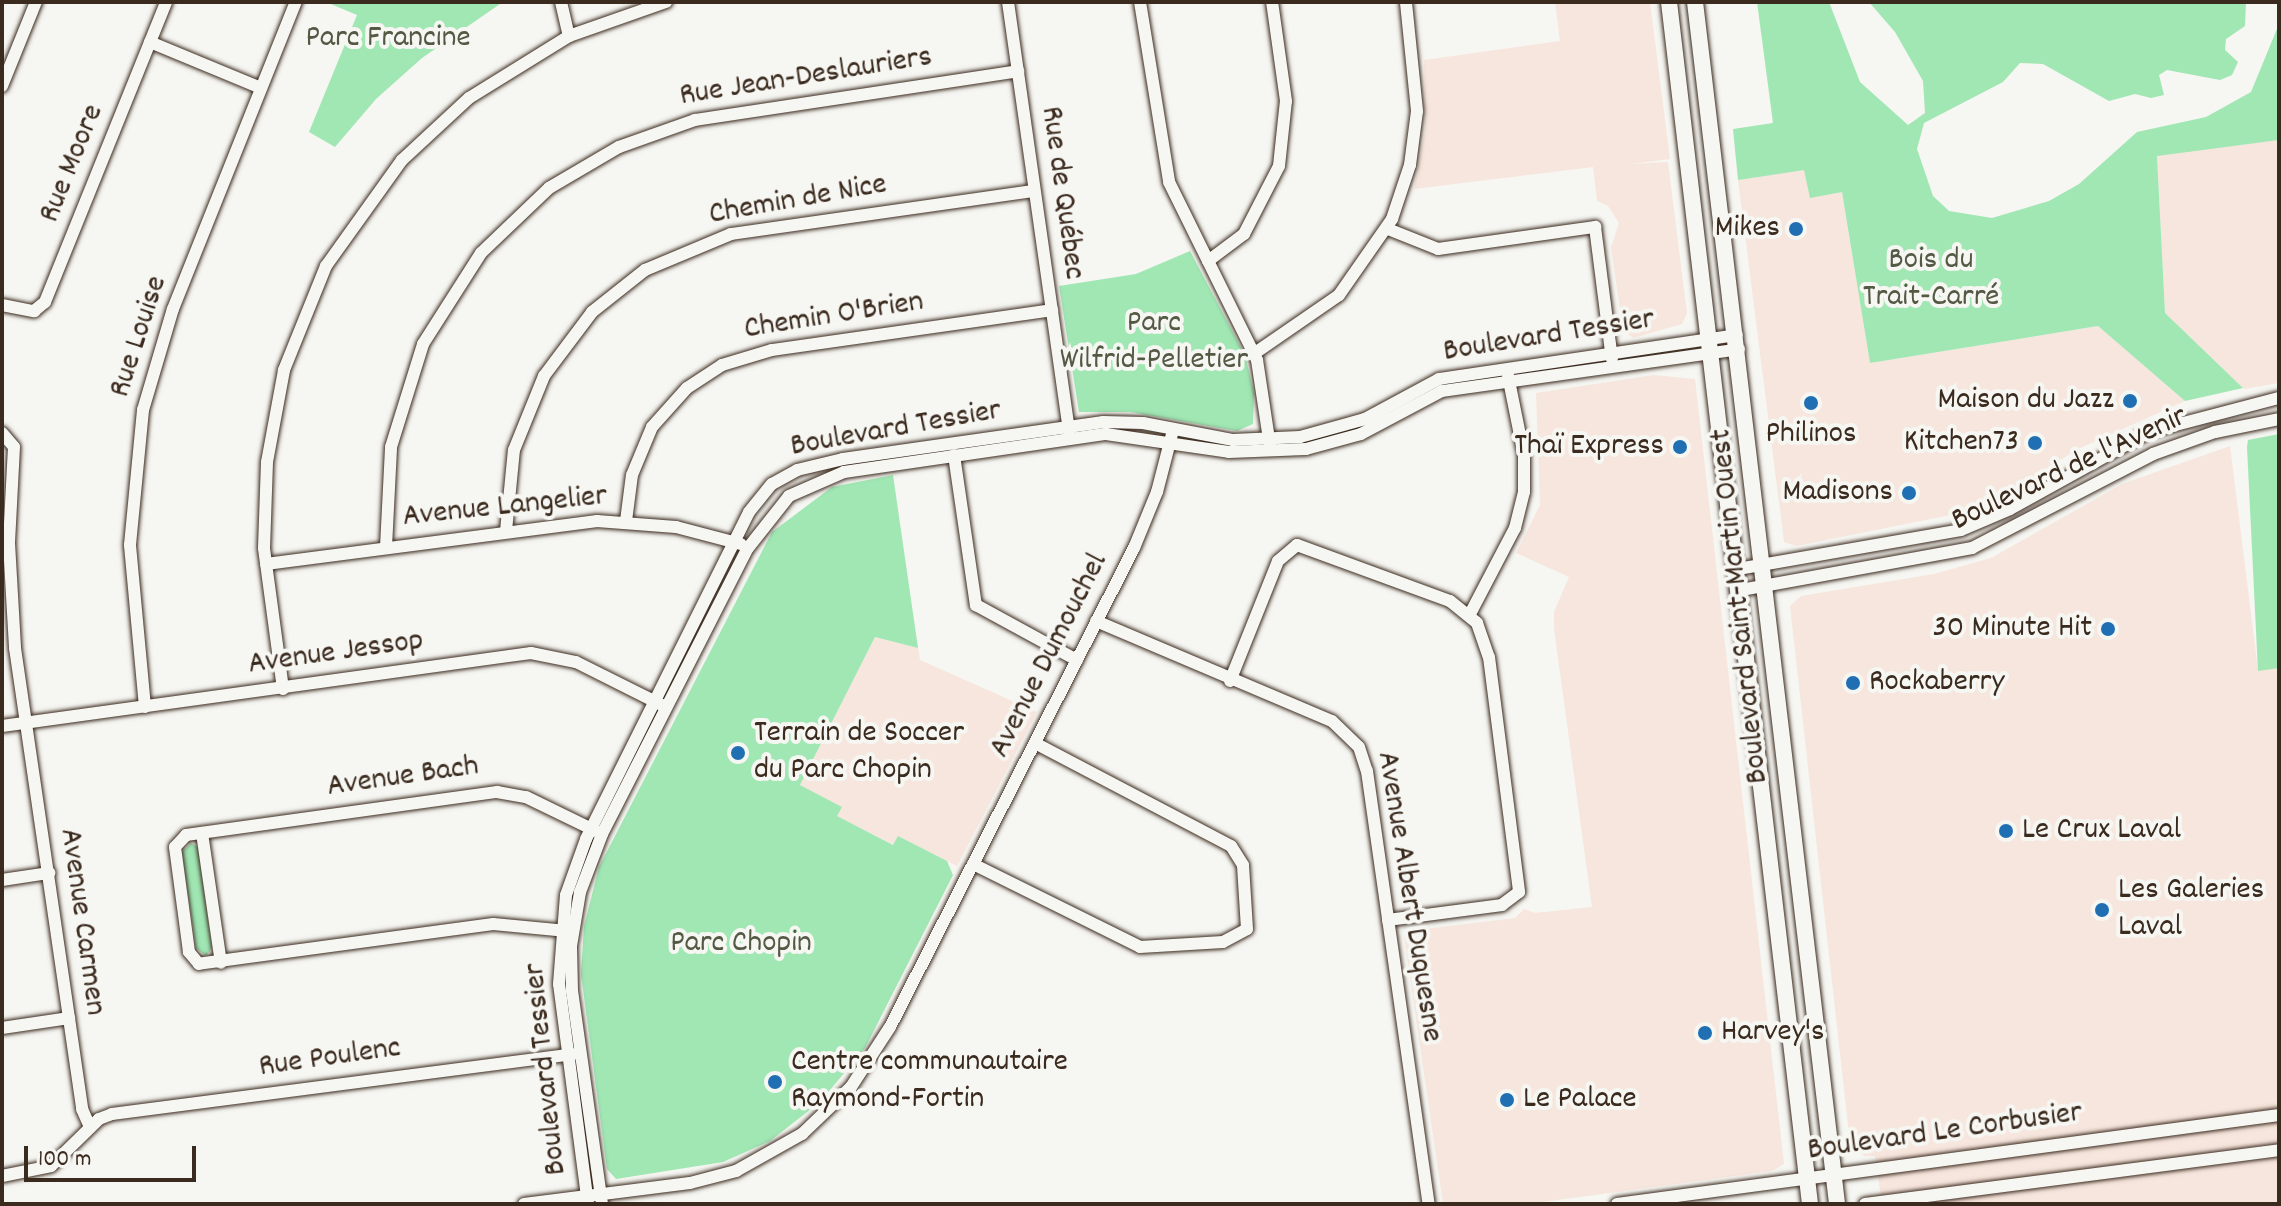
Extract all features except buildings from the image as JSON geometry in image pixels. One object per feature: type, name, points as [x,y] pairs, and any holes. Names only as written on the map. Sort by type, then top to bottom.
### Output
[{"type":"main road","name":"Boulevard Saint-Martin Ouest","points":[[1669,2],[1741,590],[1810,1204]]},
{"type":"main road","name":"Boulevard Saint-Martin Ouest","points":[[1695,2],[1738,342],[1837,1204]]},
{"type":"street","points":[[2,86],[36,2]]},
{"type":"street","name":"Rue Moore","points":[[2,305],[34,311],[45,302],[166,2]]},
{"type":"street","name":"Rue Louise","points":[[145,707],[130,545],[141,422],[163,337],[296,2]]},
{"type":"street","points":[[561,2],[569,36]]},
{"type":"street","points":[[283,689],[266,564],[264,502],[275,406],[300,321],[333,253],[383,183],[439,123],[497,78],[569,36],[666,2]]},
{"type":"street","name":"Rue de Québec","points":[[1008,2],[1069,433]]},
{"type":"street","points":[[1140,2],[1166,171],[1255,353],[1270,446]]},
{"type":"street","points":[[1208,261],[1234,244],[1251,224],[1281,155],[1286,101],[1272,2]]},
{"type":"street","points":[[1255,353],[1339,295],[1388,229],[1406,179],[1416,124],[1406,2]]},
{"type":"street","points":[[150,42],[261,88]]},
{"type":"street","name":"Rue Jean-Deslauriers","points":[[386,547],[393,434],[423,344],[472,264],[549,188],[619,147],[695,120],[1018,71]]},
{"type":"street","name":"Chemin de Nice","points":[[506,531],[514,450],[544,376],[592,312],[645,270],[731,234],[1034,191]]},
{"type":"street","points":[[1388,229],[1438,249],[1595,227],[1612,360]]},
{"type":"street","name":"Chemin O'Brien","points":[[626,521],[635,465],[652,427],[687,388],[722,365],[772,350],[1052,310]]},
{"type":"street","name":"Boulevard Tessier","points":[[594,1199],[574,1054],[566,930],[572,873],[597,832],[742,545],[761,494],[797,470],[1069,433],[1172,436],[1270,446],[1339,442],[1435,393],[1508,375],[1738,342]]},
{"type":"street","points":[[1470,614],[1490,581],[1523,501],[1524,455],[1508,375]]},
{"type":"street","name":"Boulevard de l'Avenir","points":[[1738,569],[1974,526],[2149,432],[2279,398]]},
{"type":"street","name":"Boulevard de l'Avenir","points":[[1741,590],[1972,548],[2018,529],[2142,458],[2205,435],[2279,419]]},
{"type":"street","name":"Avenue Carmen","points":[[2,433],[14,447],[10,592],[26,723],[82,1109],[90,1127]]},
{"type":"street","name":"Boulevard Tessier","points":[[742,545],[779,505],[822,478],[1069,433]]},
{"type":"street","name":"Avenue Dumouchel","points":[[524,1204],[594,1199],[726,1175],[777,1151],[810,1128],[872,1059],[1144,525],[1172,436]]},
{"type":"street","points":[[954,455],[976,605],[1077,660]]},
{"type":"street","name":"Avenue Langelier","points":[[266,564],[506,531],[626,521],[742,545]]},
{"type":"street","points":[[1230,681],[1278,561],[1292,546],[1318,549],[1470,614],[1489,657],[1520,888],[1506,904],[1388,920]]},
{"type":"street","name":"Avenue Albert Duquesne","points":[[1096,621],[1230,681],[1332,721],[1356,742],[1367,771],[1429,1204]]},
{"type":"street","name":"Avenue Jessop","points":[[2,726],[540,654],[576,662],[662,705]]},
{"type":"street","points":[[973,864],[1140,947],[1223,942],[1247,929],[1243,865],[1231,846],[1035,743]]},
{"type":"street","name":"Avenue Bach","points":[[202,833],[497,792],[526,797],[597,832]]},
{"type":"street","points":[[221,963],[202,833],[184,835],[175,847],[189,952],[199,964],[221,963],[485,925],[566,930]]},
{"type":"street","points":[[2,880],[49,873]]},
{"type":"street","points":[[2,1028],[69,1018]]},
{"type":"street","name":"Rue Poulenc","points":[[90,1127],[112,1114],[574,1054]]},
{"type":"street","name":"Boulevard Le Corbusier","points":[[1617,1204],[2279,1115]]},
{"type":"street","points":[[2,1176],[51,1166],[90,1127]]},
{"type":"street","name":"Boulevard Le Corbusier","points":[[1865,1204],[2279,1150]]},
{"type":"shaded area","points":[[1555,2],[1650,2],[1670,159],[1631,164],[1668,162],[1687,313],[1682,324],[1633,338],[1623,330],[1611,247],[1619,223],[1608,206],[1597,201],[1593,167],[1414,189],[1425,131],[1424,60],[1560,41]]},
{"type":"shaded area","points":[[2279,140],[2279,383],[2244,389],[2165,313],[2157,155]]},
{"type":"shaded area","points":[[1804,169],[1842,192],[1870,363],[2098,326],[2185,401],[2076,450],[2007,494],[1966,512],[1796,546],[1784,542],[1738,180]]},
{"type":"shaded area","points":[[1654,375],[1695,379],[1784,1164],[1772,1171],[1528,1204],[1443,1204],[1404,936],[1408,931],[1515,918],[1524,909],[1535,913],[1592,907],[1554,629],[1554,612],[1569,577],[1516,553],[1540,505],[1536,393]]},
{"type":"shaded area","points":[[2230,446],[2258,670],[2279,668],[2279,1204],[1882,1204],[1875,1156],[1864,1156],[1850,1143],[1790,606],[1801,596],[1934,574],[1991,558],[2122,484]]},
{"type":"shaded area","points":[[875,637],[918,648],[920,660],[1037,712],[957,866],[899,837],[894,845],[836,816],[841,807],[800,785]]},
{"type":"green space","name":"Parc Francine","points":[[326,2],[513,2],[500,4],[422,58],[376,99],[335,147],[309,132],[357,15]]},
{"type":"green space","name":"Bois du Trait-Carré","points":[[1757,2],[1829,2],[1860,82],[1908,125],[1925,113],[1923,81],[1895,32],[1869,2],[2246,2],[2245,26],[2226,39],[2225,50],[2238,62],[2232,75],[2220,80],[2167,70],[2159,75],[2164,95],[2151,98],[2135,94],[2109,101],[2043,64],[2020,63],[2003,82],[1924,123],[1917,149],[1933,196],[1949,211],[1992,218],[2049,201],[2079,184],[2137,132],[2206,117],[2251,92],[2279,24],[2279,140],[2157,156],[2165,313],[2243,388],[2185,401],[2098,326],[1870,363],[1842,192],[1810,198],[1804,170],[1738,180],[1733,129],[1773,123]]},
{"type":"green space","name":"Parc Wilfrid-Pelletier","points":[[1190,251],[1245,355],[1254,393],[1253,424],[1237,431],[1130,412],[1079,412],[1059,286],[1136,274]]},
{"type":"green space","points":[[2279,434],[2279,668],[2258,671],[2247,447],[2248,440]]},
{"type":"green space","name":"Parc Chopin","points":[[893,475],[918,648],[875,637],[800,785],[842,807],[837,816],[893,845],[898,836],[947,861],[953,875],[865,1048],[820,1102],[770,1141],[723,1162],[616,1179],[607,1169],[581,974],[584,926],[599,867],[772,532],[832,487]]},
{"type":"green space","points":[[191,843],[198,847],[212,948],[206,956],[196,948],[182,852]]},
{"type":"place","name":"Mikes","points":[[1796,229]]},
{"type":"place","name":"Maison du Jazz","points":[[2130,401]]},
{"type":"place","name":"Philinos","points":[[1811,403]]},
{"type":"place","name":"Kitchen73","points":[[2035,443]]},
{"type":"place","name":"Thaï Express","points":[[1680,447]]},
{"type":"place","name":"Madisons","points":[[1909,493]]},
{"type":"place","name":"30 Minute Hit","points":[[2108,629]]},
{"type":"place","name":"Rockaberry","points":[[1853,683]]},
{"type":"place","name":"Terrain de Soccer du Parc Chopin","points":[[738,753]]},
{"type":"place","name":"Le Crux Laval","points":[[2006,831]]},
{"type":"place","name":"Les Galeries Laval","points":[[2102,910]]},
{"type":"place","name":"Harvey's","points":[[1705,1033]]},
{"type":"place","name":"Centre communautaire Raymond-Fortin","points":[[775,1082]]},
{"type":"place","name":"Le Palace","points":[[1507,1100]]}]
